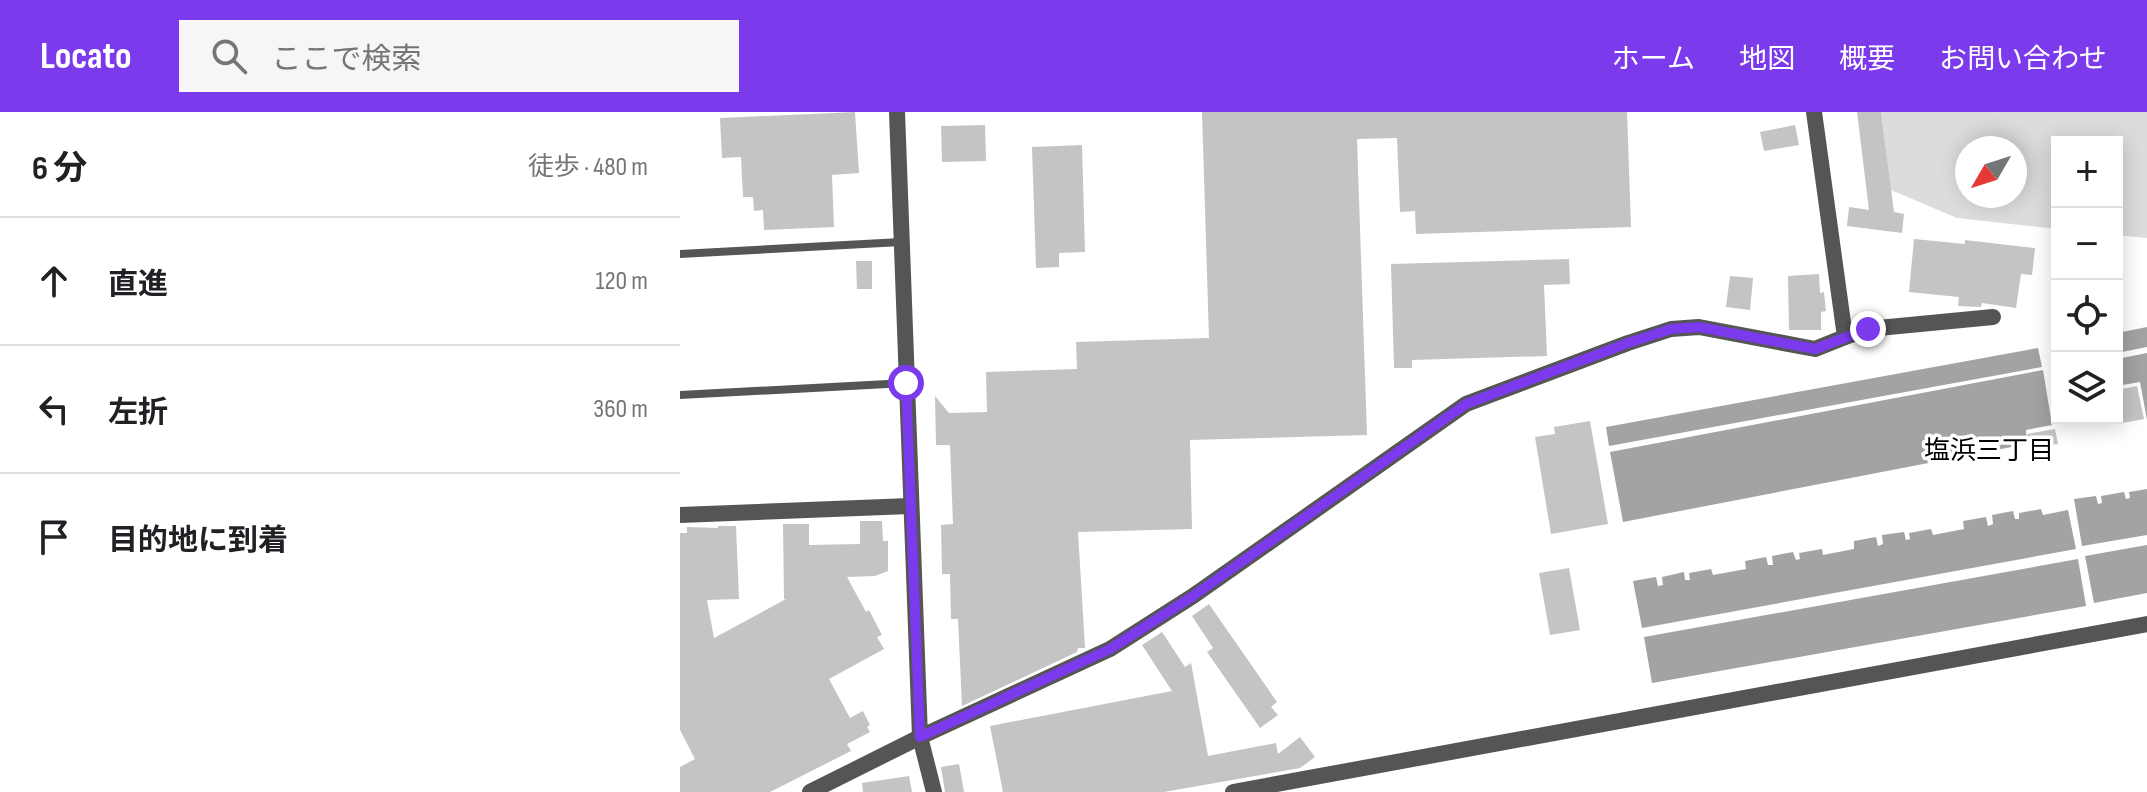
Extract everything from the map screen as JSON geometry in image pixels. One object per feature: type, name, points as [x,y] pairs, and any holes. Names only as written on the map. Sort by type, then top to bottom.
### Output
[{"type":"street","points":[[897,112],[920,737],[934,792]]},
{"type":"street","points":[[1814,112],[1845,337]]},
{"type":"street","points":[[810,792],[1110,649],[1193,596],[1466,404],[1671,329],[1699,327],[1815,349],[1868,329],[1993,317]]},
{"type":"street","points":[[680,515],[910,506]]},
{"type":"street","points":[[1233,792],[2147,624]]},
{"type":"lane","points":[[680,254],[901,242]]},
{"type":"lane","points":[[680,395],[906,383]]},
{"type":"shaded area","points":[[1881,112],[2147,112],[2147,238],[2123,236],[2123,136],[2051,136],[2051,228],[1957,218],[1891,190]]},
{"type":"shaded area","points":[[2147,327],[2147,347],[2123,352],[2123,332]]},
{"type":"shaded area","points":[[2038,348],[2042,367],[1609,446],[1606,427]]},
{"type":"shaded area","points":[[2147,353],[2147,420],[2140,382],[2123,385],[2123,358]]},
{"type":"shaded area","points":[[2043,370],[2052,425],[2026,430],[2027,444],[1623,522],[1610,452]]},
{"type":"shaded area","points":[[2147,489],[2147,535],[2082,546],[2074,499],[2096,496],[2098,504],[2102,503],[2101,496],[2124,492],[2126,499],[2130,498],[2129,492]]},
{"type":"shaded area","points":[[2041,509],[2043,515],[2068,510],[2076,549],[1642,628],[1633,581],[1656,577],[1658,586],[1663,585],[1662,577],[1684,572],[1685,580],[1690,580],[1689,573],[1711,569],[1713,575],[1746,569],[1745,561],[1766,557],[1768,565],[1773,565],[1772,556],[1793,552],[1796,560],[1800,559],[1799,553],[1822,549],[1823,555],[1854,549],[1854,541],[1876,537],[1878,546],[1883,544],[1882,535],[1904,532],[1906,540],[1910,539],[1909,533],[1931,529],[1933,535],[1964,529],[1963,521],[1986,517],[1988,526],[1993,524],[1992,515],[2013,511],[2015,519],[2019,519],[2019,513]]},
{"type":"shaded area","points":[[2147,545],[2147,593],[2094,603],[2085,556]]},
{"type":"shaded area","points":[[2078,559],[2086,606],[1652,683],[1644,637]]},
{"type":"building","points":[[855,112],[859,173],[832,175],[834,227],[764,230],[763,210],[754,211],[753,197],[743,197],[741,157],[722,158],[720,118]]},
{"type":"building","points":[[1202,112],[1627,112],[1631,227],[1416,234],[1415,211],[1400,212],[1397,138],[1357,139],[1367,435],[1190,440],[1192,529],[1078,532],[1085,648],[1078,648],[1077,652],[962,706],[958,619],[951,619],[950,574],[942,574],[941,525],[953,524],[950,445],[936,445],[935,396],[949,413],[987,412],[986,372],[1077,369],[1076,342],[1209,338]]},
{"type":"building","points":[[1857,112],[1881,112],[1894,212],[1904,214],[1902,233],[1847,226],[1849,207],[1869,210]]},
{"type":"building","points":[[985,125],[986,161],[942,162],[941,126]]},
{"type":"building","points":[[1795,125],[1799,145],[1764,151],[1760,132]]},
{"type":"building","points":[[1082,145],[1085,252],[1059,253],[1059,267],[1036,268],[1032,147]]},
{"type":"building","points":[[1914,239],[1965,244],[1965,240],[2035,248],[2032,275],[2021,274],[2016,308],[1982,303],[1981,307],[1958,306],[1959,297],[1909,292]]},
{"type":"building","points":[[1569,259],[1570,284],[1544,285],[1547,356],[1412,360],[1412,368],[1394,368],[1391,264]]},
{"type":"building","points":[[856,261],[872,261],[872,289],[857,289]]},
{"type":"building","points":[[1819,274],[1820,293],[1824,292],[1826,311],[1821,312],[1821,330],[1789,330],[1788,276]]},
{"type":"building","points":[[1730,276],[1753,278],[1750,310],[1726,307]]},
{"type":"building","points":[[2137,386],[2144,419],[2123,423],[2123,389]]},
{"type":"building","points":[[1590,421],[1608,524],[1551,534],[1535,437],[1555,434],[1554,427]]},
{"type":"building","points":[[2055,429],[2058,444],[2029,448],[2027,434]]},
{"type":"building","points":[[860,521],[882,521],[883,541],[888,541],[888,571],[875,576],[847,577],[882,635],[877,637],[884,649],[829,679],[850,718],[863,711],[870,732],[847,744],[851,751],[770,792],[680,792],[680,767],[695,759],[680,730],[680,533],[687,533],[687,527],[736,526],[739,599],[707,600],[714,638],[786,599],[783,524],[809,524],[809,545],[860,544]]},
{"type":"building","points":[[1569,568],[1580,630],[1550,635],[1539,573]]},
{"type":"building","points":[[1209,604],[1277,702],[1271,707],[1278,715],[1260,728],[1207,652],[1213,648],[1192,616]]},
{"type":"building","points":[[1162,632],[1185,667],[1191,663],[1208,756],[1276,743],[1278,754],[1300,737],[1315,757],[1300,768],[1164,792],[1003,792],[990,726],[1172,691],[1142,645]]},
{"type":"building","points":[[959,764],[964,792],[945,792],[941,767]]},
{"type":"building","points":[[909,776],[912,792],[863,792],[862,783]]},
{"type":"district","name":"塩浜三丁目","points":[[1989,451]]},
{"type":"route","points":[[906,383],[920,737],[1110,649],[1193,596],[1466,404],[1671,329],[1699,327],[1815,349],[1868,329]]}]
